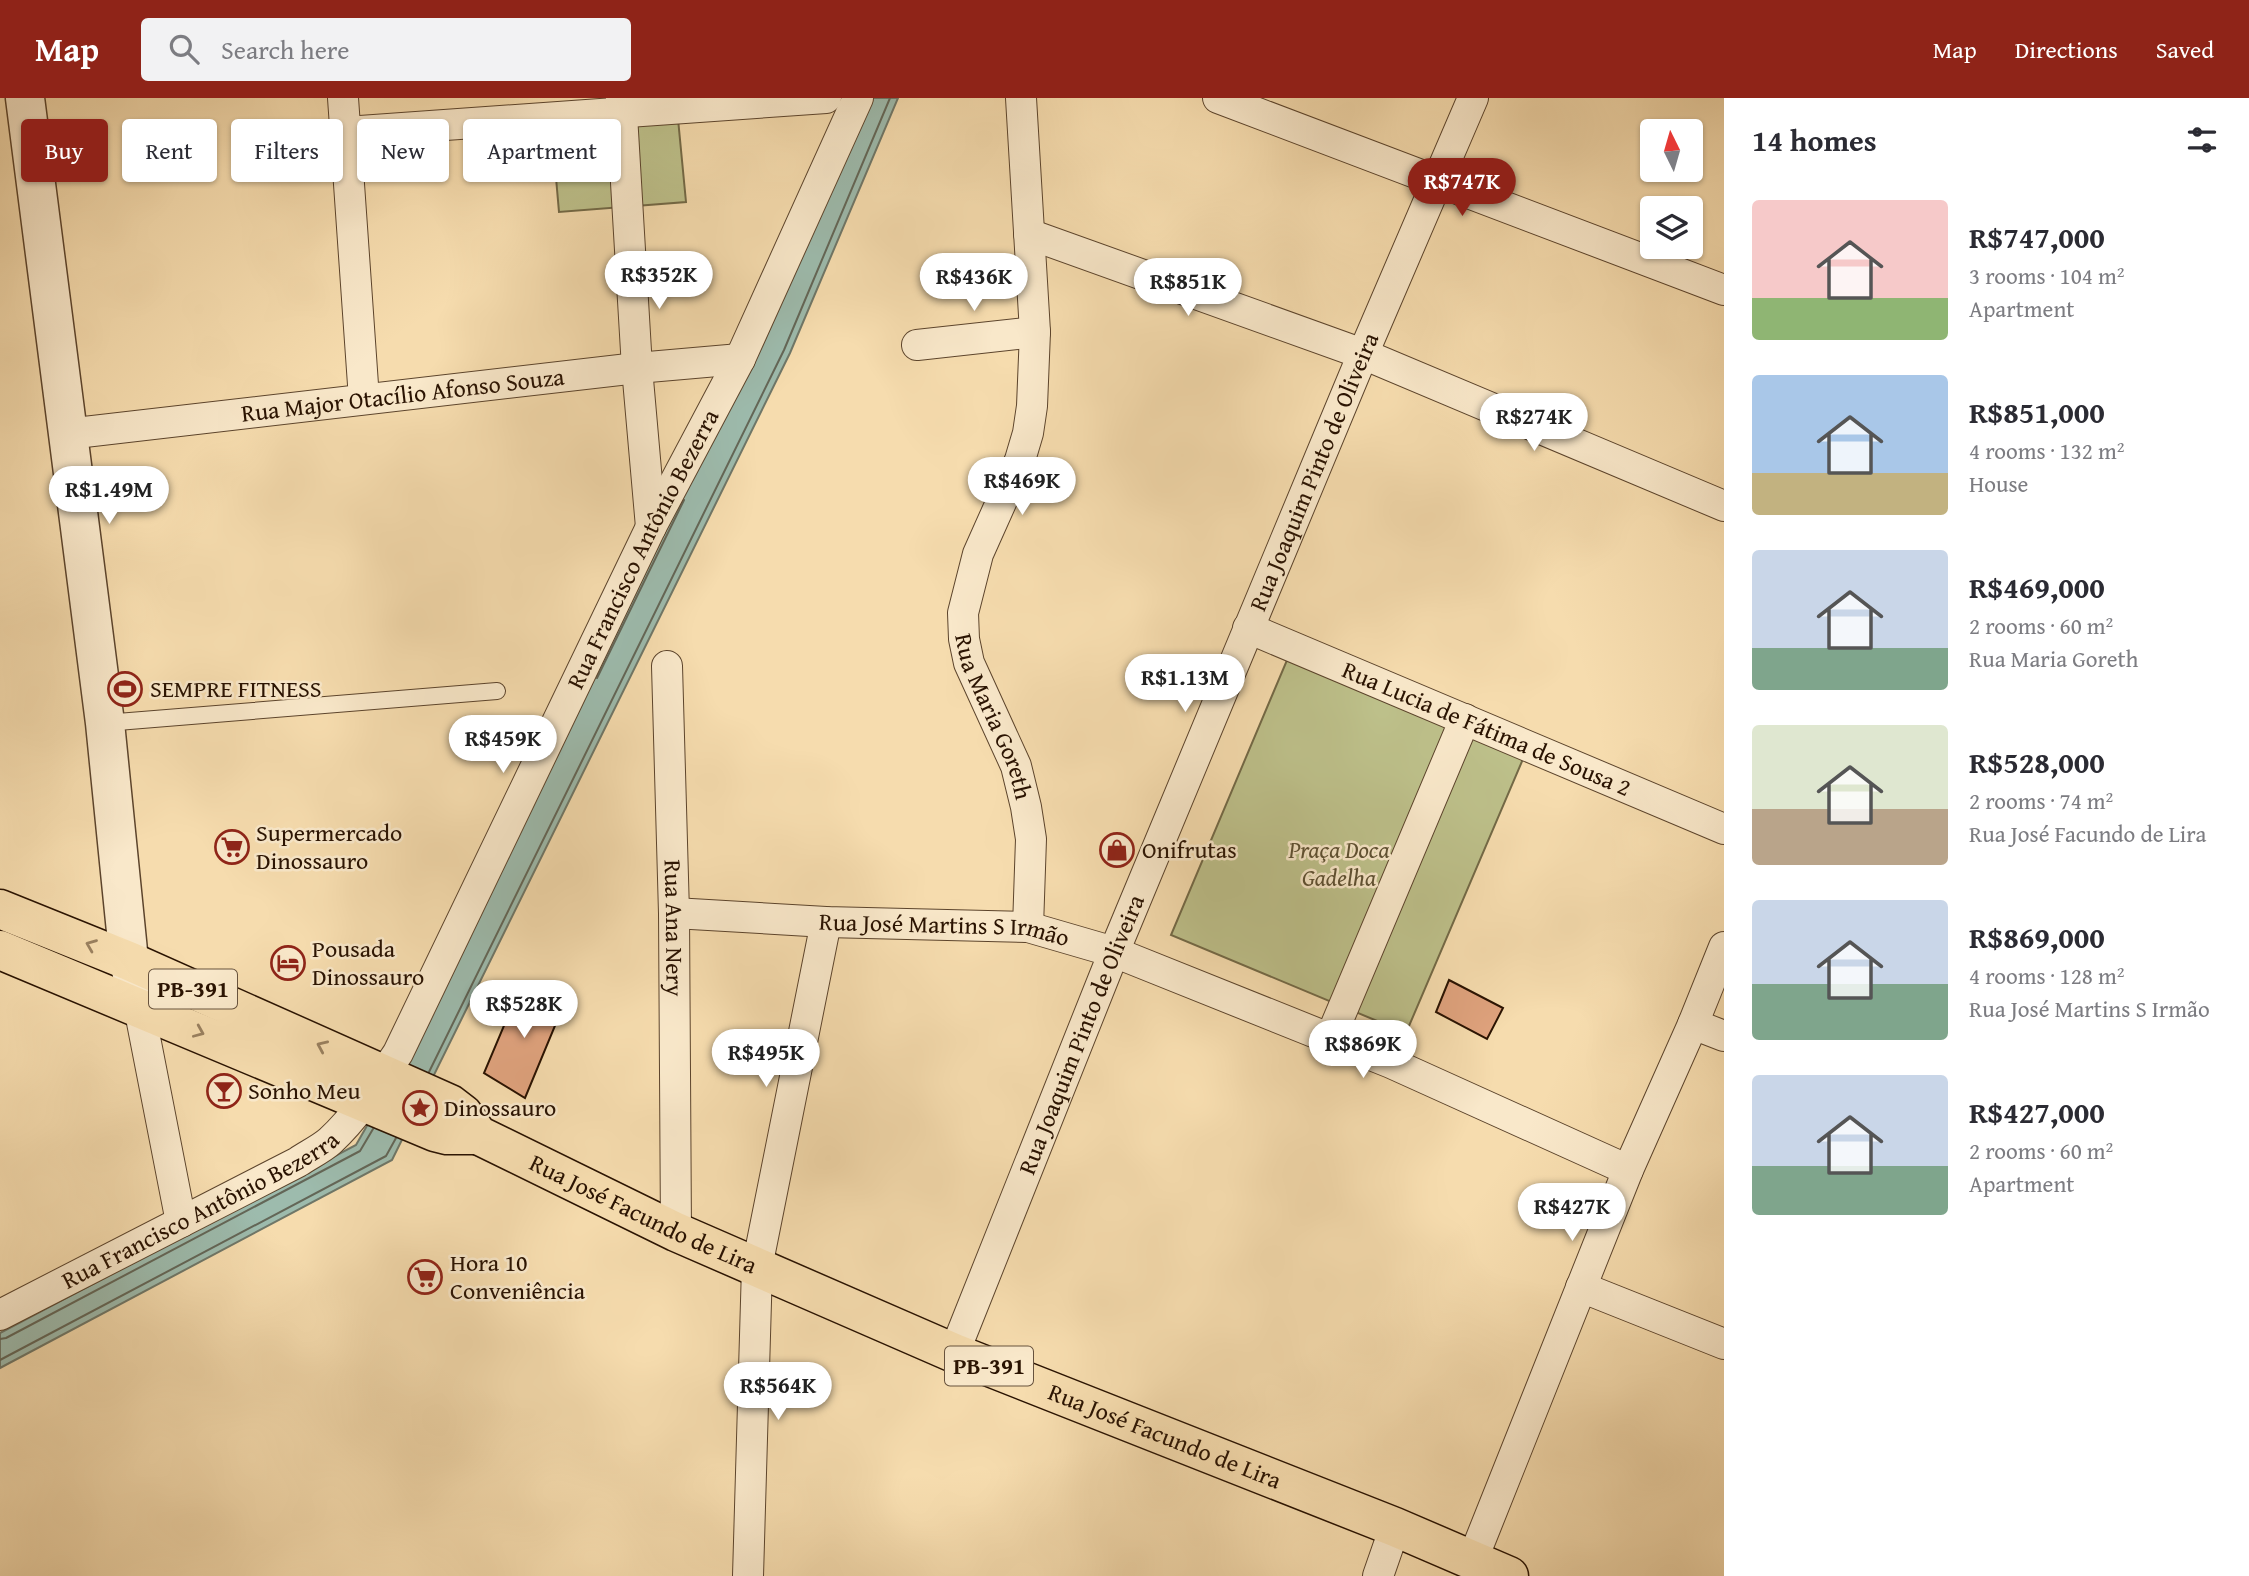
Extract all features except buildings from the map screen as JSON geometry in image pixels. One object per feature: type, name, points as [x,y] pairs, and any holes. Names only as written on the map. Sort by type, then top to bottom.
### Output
[{"type":"main road","name":"PB-391","points":[[0,909],[129,961],[382,1091]]},
{"type":"main road","name":"PB-391","points":[[0,950],[139,1007],[382,1091]]},
{"type":"main road","name":"Rua José Facundo de Lira","points":[[382,1091],[443,1118],[463,1114],[478,1135],[676,1232],[954,1353],[1395,1527],[1508,1576]]},
{"type":"street","points":[[25,98],[105,723],[129,961],[181,1222]]},
{"type":"street","points":[[343,98],[364,399]]},
{"type":"street","points":[[346,132],[621,105],[825,98]]},
{"type":"street","name":"Rua Francisco Antônio Bezerra","points":[[0,1315],[298,1162],[328,1142],[382,1091],[651,527],[740,359],[858,98]]},
{"type":"street","name":"Rua Maria Goreth","points":[[1021,98],[1035,332],[1032,406],[1020,460],[978,554],[963,613],[964,639],[969,663],[1016,766],[1026,807],[1031,839],[1028,927]]},
{"type":"street","points":[[1217,98],[1724,290]]},
{"type":"street","name":"Rua Joaquim Pinto de Oliveira","points":[[954,1353],[1114,952],[1363,354],[1473,98]]},
{"type":"street","points":[[621,105],[637,368],[651,527]]},
{"type":"street","points":[[1029,234],[1363,354],[1724,506]]},
{"type":"street","points":[[917,345],[1035,332]]},
{"type":"street","name":"Rua Major Otacílio Afonso Souza","points":[[67,434],[637,368],[740,359]]},
{"type":"street","name":"Rua Lucia de Fátima de Sousa 2","points":[[1248,628],[1724,828]]},
{"type":"street","name":"Rua Ana Nery","points":[[667,666],[674,913],[676,1232]]},
{"type":"street","points":[[1330,1039],[1465,719]]},
{"type":"street","name":"Rua José Martins S Irmão","points":[[674,913],[826,922],[1028,927],[1114,952],[1391,1063],[1628,1170]]},
{"type":"street","points":[[748,1576],[757,1267],[826,922]]},
{"type":"street","points":[[1472,1561],[1628,1170],[1724,947]]},
{"type":"street","points":[[1693,1024],[1724,1036]]},
{"type":"street","points":[[1581,1287],[1724,1344]]},
{"type":"street","points":[[1378,1576],[1395,1527]]},
{"type":"lane","points":[[105,723],[497,691]]},
{"type":"green space","points":[[676,98],[686,202],[559,212],[556,182],[621,182],[621,119],[551,119],[550,109]]},
{"type":"green space","name":"Praça Doca Gadelha","points":[[1290,653],[1526,752],[1406,1033],[1171,935]]},
{"type":"water","points":[[869,98],[898,98],[790,353],[392,1160],[0,1368],[0,1333],[356,1145],[384,1096]]},
{"type":"place","name":"SEMPRE FITNESS","points":[[125,689]]},
{"type":"place","name":"Supermercado Dinossauro","points":[[232,847]]},
{"type":"place","name":"Onifrutas","points":[[1117,850]]},
{"type":"place","name":"Pousada Dinossauro","points":[[288,963]]},
{"type":"place","name":"Sonho Meu","points":[[224,1091]]},
{"type":"place","name":"Dinossauro","points":[[420,1108]]},
{"type":"place","name":"Hora 10 Conveniência","points":[[425,1277]]}]
